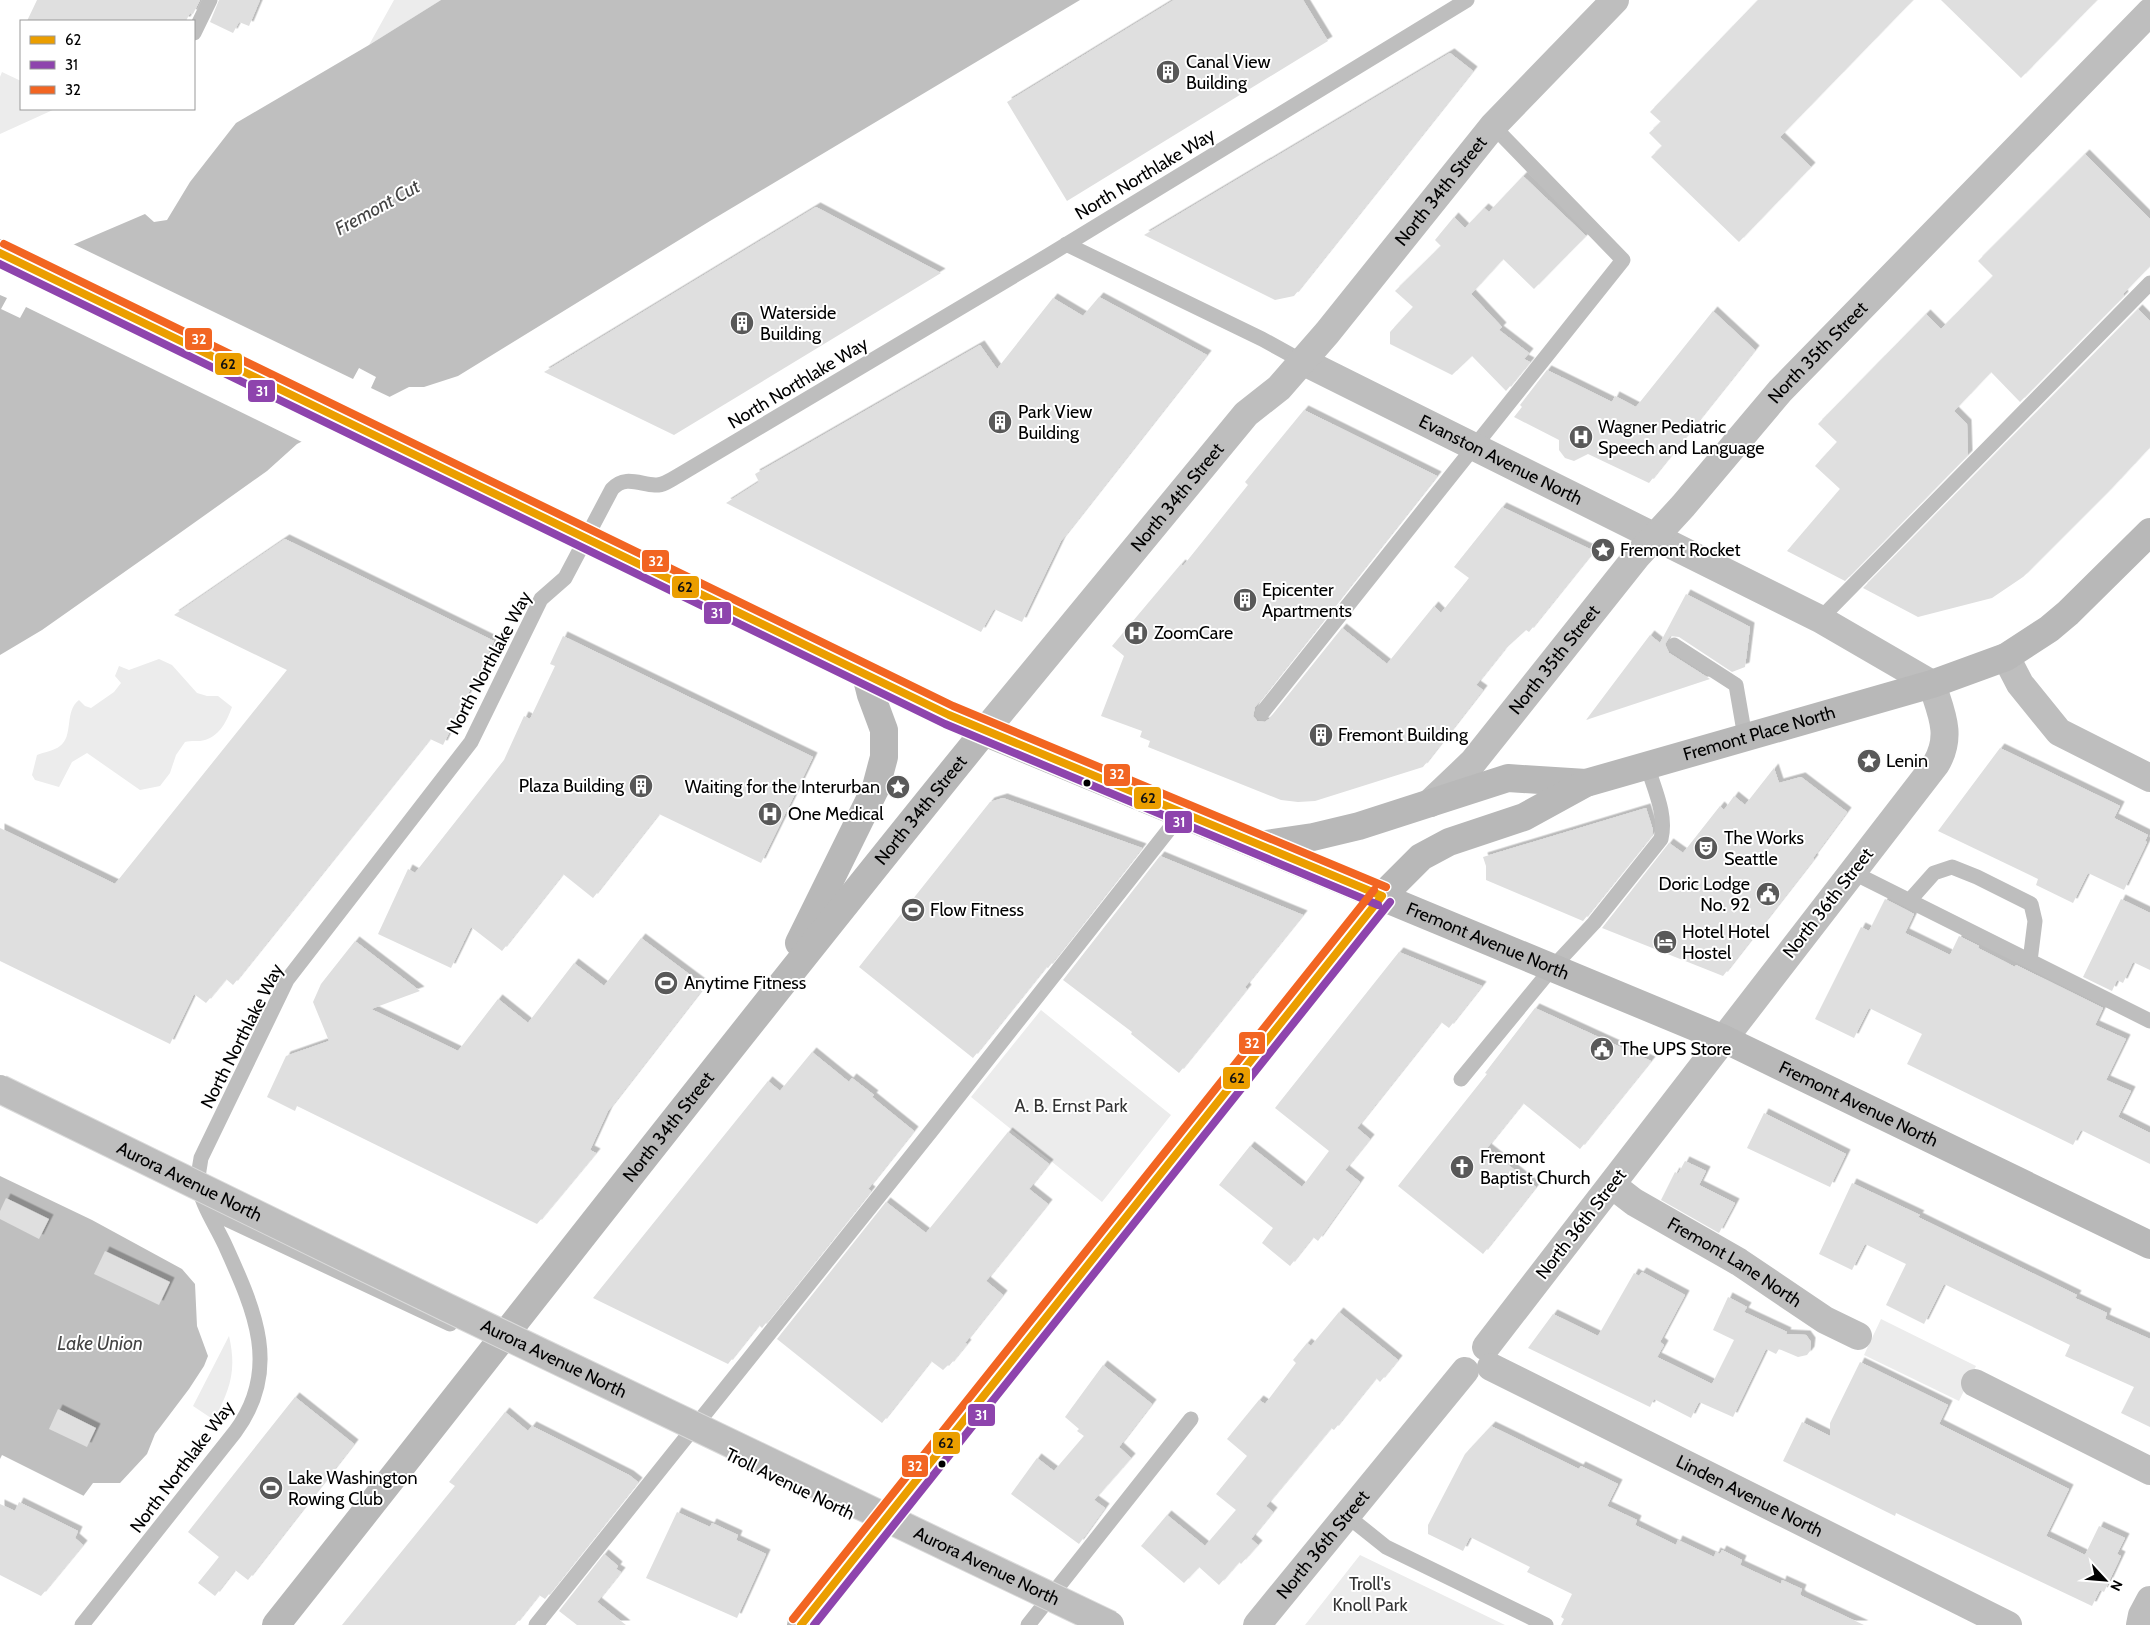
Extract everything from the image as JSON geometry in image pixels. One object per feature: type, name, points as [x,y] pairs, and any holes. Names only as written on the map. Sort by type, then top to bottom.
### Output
[{"type":"main road","name":"North 34th Street","points":[[276,1625],[764,1005],[984,732],[1246,414],[1279,388],[1327,333],[1493,126],[1615,0]]},
{"type":"main road","name":"North 35th Street","points":[[1430,803],[1473,762],[1638,556],[1780,391],[2150,12]]},
{"type":"main road","name":"Fremont Avenue North","points":[[0,252],[428,461],[875,688],[1182,813],[1724,1039],[2150,1245]]},
{"type":"main road","name":"Evanston Avenue North","points":[[1302,361],[1657,536],[1820,619],[1932,684]]},
{"type":"main road","points":[[1932,684],[2006,657],[2049,629],[2068,613],[2150,532]]},
{"type":"main road","points":[[2006,657],[2024,690],[2059,732],[2150,778]]},
{"type":"main road","name":"Fremont Place North","points":[[1382,896],[1421,857],[1432,850],[1449,842],[1524,817],[1586,783],[1932,684]]},
{"type":"main road","name":"North 36th Street","points":[[1257,1625],[1465,1371],[1471,1376],[1487,1373],[1488,1357],[1612,1185],[1941,755],[1946,736],[1932,684]]},
{"type":"main road","points":[[764,1005],[810,923],[876,787],[884,757],[885,744],[875,688]]},
{"type":"main road","name":"Fremont Place North","points":[[1258,845],[1313,837],[1359,826],[1508,778],[1586,783]]},
{"type":"main road","points":[[801,1625],[1382,896]]},
{"type":"main road","name":"Aurora Avenue North","points":[[0,1090],[455,1311],[1110,1625]]},
{"type":"main road","name":"Fremont Lane North","points":[[1612,1185],[1634,1202],[1739,1262],[1825,1320],[1858,1336]]},
{"type":"main road","name":"Troll Avenue North","points":[[497,1346],[689,1435],[879,1527],[1035,1616],[1080,1625]]},
{"type":"main road","name":"Linden Avenue North","points":[[1488,1357],[2008,1625]]},
{"type":"main road","points":[[1975,1383],[2150,1471]]},
{"type":"main road","points":[[2140,1625],[2142,1615],[2150,1600]]},
{"type":"lane","points":[[195,31],[210,0]]},
{"type":"lane","name":"North Northlake Way","points":[[82,1625],[235,1432],[252,1406],[257,1391],[261,1360],[257,1330],[240,1282],[207,1210],[198,1181],[201,1158],[287,980],[471,742],[541,599],[565,578],[612,489],[625,481],[636,481],[656,486],[681,474],[1066,244],[1467,0]]},
{"type":"lane","points":[[1262,713],[1623,260],[1493,126]]},
{"type":"lane","name":"Evanston Avenue North","points":[[1066,244],[1262,339],[1302,361]]},
{"type":"lane","points":[[1820,619],[2150,283]]},
{"type":"lane","points":[[1674,645],[1736,685],[1745,737]]},
{"type":"lane","points":[[1461,1080],[1553,967],[1594,923],[1661,839],[1664,828],[1663,817],[1647,765]]},
{"type":"lane","points":[[536,1625],[1182,813]]},
{"type":"lane","points":[[1910,900],[1934,873],[1952,867],[1992,884],[2031,904],[2035,921],[2030,961]]},
{"type":"lane","points":[[1852,872],[2150,1021]]},
{"type":"lane","points":[[207,1210],[497,1346]]},
{"type":"lane","points":[[1035,1616],[1191,1419]]},
{"type":"lane","points":[[1346,1515],[1386,1547],[1546,1625]]},
{"type":"green space","points":[[394,0],[441,0],[369,45]]},
{"type":"green space","points":[[2,72],[20,81],[20,110],[53,110],[0,134],[0,77]]},
{"type":"green space","points":[[159,659],[172,665],[197,693],[207,696],[218,696],[232,707],[225,722],[215,735],[205,740],[185,742],[176,755],[170,773],[160,786],[140,790],[87,753],[72,762],[59,787],[35,780],[32,775],[37,755],[55,749],[64,742],[72,710],[79,700],[85,706],[91,708],[114,692],[121,683],[115,676],[119,666],[129,670]]},
{"type":"green space","name":"A. B. Ernst Park","points":[[1041,1010],[1171,1115],[1102,1202],[971,1097]]},
{"type":"green space","points":[[1881,1319],[1976,1366],[1959,1401],[1864,1355]]},
{"type":"green space","points":[[229,1336],[232,1370],[228,1389],[214,1420],[193,1406]]},
{"type":"green space","name":"Troll's Knoll Park","points":[[1360,1555],[1505,1625],[1305,1625]]},
{"type":"water","name":"Fremont Cut","points":[[441,0],[1080,0],[710,221],[458,376],[424,387],[409,387],[297,444],[267,471],[177,535],[42,630],[0,655],[0,276],[145,214],[154,222],[167,220],[190,182],[236,123],[369,45]]},
{"type":"water","name":"Lake Union","points":[[0,1176],[92,1220],[182,1269],[195,1284],[197,1326],[208,1356],[204,1366],[189,1389],[155,1434],[147,1454],[120,1483],[93,1483],[0,1609]]},
{"type":"pier","points":[[71,243],[353,379],[359,368],[376,377],[371,388],[392,398],[304,443],[26,307],[20,318],[1,309],[7,298],[0,295],[0,273]]},
{"type":"pier","points":[[2,1455],[86,1497],[0,1611],[0,1459]]},
{"type":"building","points":[[37,0],[200,0],[193,14],[190,13],[186,20],[27,20]]},
{"type":"building","points":[[219,0],[260,0],[249,26],[239,22],[233,33],[210,22]]},
{"type":"building","name":"Canal View Building","points":[[1174,0],[1303,0],[1328,41],[1067,201],[1007,102]]},
{"type":"building","points":[[1758,0],[1913,0],[1780,137],[1811,167],[1739,242],[1651,157],[1662,146],[1649,133],[1661,122],[1650,112]]},
{"type":"building","points":[[1941,0],[2097,0],[2021,78]]},
{"type":"building","points":[[1450,53],[1473,71],[1294,296],[1275,300],[1144,235]]},
{"type":"building","points":[[2085,154],[2150,219],[2150,266],[2123,294],[2124,296],[2020,402],[1991,372],[1954,411],[1967,424],[1968,455],[1845,581],[1787,551],[1840,489],[1815,466],[1837,442],[1818,424],[1926,314],[1941,329],[1993,276],[1978,261]]},
{"type":"building","points":[[1523,176],[1586,236],[1534,289],[1503,259],[1471,294],[1502,327],[1499,330],[1529,353],[1524,359],[1530,362],[1506,391],[1472,356],[1452,375],[1390,344],[1390,332],[1413,307],[1395,291],[1441,246],[1435,240],[1454,217],[1465,228],[1484,208],[1489,212]]},
{"type":"building","name":"Waterside Building","points":[[816,207],[941,273],[674,435],[544,372]]},
{"type":"building","name":"Park View Building","points":[[1099,297],[1207,355],[1061,541],[1022,622],[994,609],[981,632],[726,503],[759,482],[755,474],[980,345],[997,369],[1053,298],[1083,316]]},
{"type":"building","points":[[2138,309],[2150,321],[2150,447],[2108,492],[2023,577],[1992,598],[1918,617],[1863,588]]},
{"type":"building","points":[[1713,311],[1755,350],[1649,483],[1588,454],[1574,461],[1565,458],[1559,450],[1559,440],[1514,417],[1522,407],[1520,405],[1547,370],[1612,402],[1615,396],[1636,407]]},
{"type":"building","points":[[1304,410],[1437,476],[1255,707],[1253,716],[1257,721],[1265,722],[1269,719],[1342,628],[1387,664],[1434,606],[1441,613],[1469,578],[1454,567],[1502,507],[1594,551],[1529,632],[1526,630],[1504,650],[1476,685],[1483,690],[1423,767],[1315,801],[1298,802],[1281,800],[1148,747],[1150,741],[1140,737],[1142,731],[1101,716],[1124,656],[1112,646],[1181,564],[1183,566],[1248,485],[1245,482]]},
{"type":"building","points":[[285,539],[494,641],[443,745],[430,739],[233,985],[226,979],[206,1003],[194,994],[170,1044],[0,961],[0,828],[115,884],[287,670],[174,615]]},
{"type":"building","points":[[1686,594],[1750,627],[1745,667],[1732,672],[1679,637],[1670,636],[1665,644],[1669,653],[1710,679],[1586,720],[1650,635],[1660,643]]},
{"type":"building","name":"Plaza Building","points":[[563,636],[813,757],[761,863],[659,814],[593,898],[563,874],[502,951],[471,927],[451,968],[378,934],[408,869],[415,873],[504,760],[524,716],[530,719],[555,666],[550,664]]},
{"type":"building","points":[[2000,748],[2120,806],[2114,818],[2148,835],[2145,841],[2147,842],[2124,890],[2088,873],[2073,903],[2036,885],[2038,879],[1938,831]]},
{"type":"building","points":[[1774,768],[1779,783],[1801,777],[1847,812],[1814,859],[1723,976],[1602,928],[1669,843],[1683,853],[1720,806],[1724,810],[1734,796],[1745,805]]},
{"type":"building","points":[[1003,798],[1142,848],[1048,968],[1046,967],[973,1058],[859,967],[990,802]]},
{"type":"building","points":[[1646,808],[1653,830],[1652,835],[1583,921],[1486,880],[1486,866],[1483,857]]},
{"type":"building","points":[[1160,856],[1303,915],[1245,987],[1247,989],[1179,1073],[1131,1034],[1132,1032],[1063,980]]},
{"type":"building","points":[[1885,899],[1914,914],[1905,933],[1950,955],[1959,936],[2015,967],[2016,965],[2103,1008],[2095,1025],[2126,1039],[2106,1080],[2131,1091],[2118,1117],[2150,1133],[2150,1164],[2081,1130],[2073,1145],[1907,1064],[1922,1034],[1869,1008],[1854,1038],[1815,1019],[1861,927],[1869,931]]},
{"type":"building","points":[[2121,899],[2150,913],[2150,970],[2133,962],[2123,983],[2117,980],[2112,991],[2083,977]]},
{"type":"building","points":[[641,938],[705,986],[608,1111],[590,1150],[596,1153],[537,1224],[297,1106],[295,1111],[267,1097],[286,1056],[329,1041],[313,1002],[321,984],[355,941],[420,991],[371,1009],[458,1051],[498,999],[528,1023],[574,963],[604,986]]},
{"type":"building","points":[[1399,952],[1482,986],[1449,1028],[1441,1022],[1357,1128],[1370,1139],[1345,1170],[1360,1182],[1318,1241],[1313,1237],[1290,1266],[1262,1243],[1273,1228],[1219,1185],[1250,1146],[1302,1187],[1329,1151],[1275,1108]]},
{"type":"building","points":[[1535,1008],[1651,1061],[1580,1149],[1523,1103],[1487,1148],[1536,1187],[1483,1254],[1398,1186],[1487,1074],[1485,1073]]},
{"type":"building","points":[[812,1052],[849,1082],[852,1078],[874,1095],[872,1097],[914,1131],[868,1189],[871,1191],[762,1328],[759,1325],[728,1364],[593,1298],[768,1081],[780,1091]]},
{"type":"building","points":[[1764,1113],[1846,1154],[1830,1187],[1747,1148]]},
{"type":"building","points":[[1008,1132],[1049,1164],[1029,1189],[1048,1204],[986,1281],[1003,1295],[965,1343],[967,1344],[949,1366],[943,1370],[931,1361],[882,1423],[777,1339],[886,1202],[926,1233]]},
{"type":"building","points":[[1685,1161],[1706,1171],[1699,1185],[1735,1203],[1719,1233],[1661,1200],[1675,1172],[1678,1174]]},
{"type":"building","points":[[1852,1183],[1920,1215],[1918,1217],[2077,1295],[2075,1298],[2107,1313],[2105,1319],[2150,1339],[2150,1427],[2121,1413],[2134,1387],[2065,1356],[2070,1345],[1944,1284],[1924,1324],[1886,1305],[1906,1264],[1865,1244],[1852,1270],[1819,1254]]},
{"type":"building","points":[[6,1198],[49,1219],[39,1239],[0,1219],[0,1211]]},
{"type":"building","points":[[105,1251],[170,1282],[159,1305],[94,1274]]},
{"type":"building","points":[[1642,1272],[1685,1295],[1660,1342],[1664,1345],[1657,1357],[1712,1384],[1734,1340],[1713,1330],[1728,1297],[1747,1307],[1744,1312],[1787,1332],[1786,1334],[1806,1335],[1811,1342],[1810,1351],[1807,1355],[1798,1357],[1779,1349],[1776,1354],[1766,1349],[1733,1417],[1699,1402],[1691,1418],[1654,1399],[1650,1407],[1528,1348],[1553,1314],[1598,1336],[1634,1273],[1639,1276]]},
{"type":"building","points":[[1339,1312],[1398,1360],[1380,1382],[1376,1378],[1334,1430],[1331,1428],[1266,1506],[1273,1512],[1251,1539],[1258,1545],[1241,1564],[1239,1562],[1219,1585],[1199,1567],[1184,1583],[1141,1546],[1167,1515],[1205,1546],[1236,1510],[1216,1494],[1247,1456],[1227,1439],[1259,1400],[1265,1404],[1296,1363],[1293,1360],[1307,1343],[1311,1346]]},
{"type":"building","points":[[1860,1362],[1948,1405],[1939,1424],[2069,1489],[2046,1536],[2085,1555],[2099,1526],[2125,1538],[2117,1554],[2121,1556],[2104,1592],[2100,1590],[2092,1606],[1896,1513],[1895,1516],[1783,1461],[1802,1422],[1830,1436],[1830,1423]]},
{"type":"building","points":[[1103,1365],[1152,1404],[1119,1447],[1131,1458],[1094,1500],[1105,1508],[1079,1544],[1011,1494],[1037,1458],[1054,1471],[1084,1436],[1065,1417]]},
{"type":"building","name":"Lake Washington Rowing Club","points":[[295,1397],[354,1444],[248,1580],[235,1570],[215,1596],[198,1583],[219,1557],[188,1532]]},
{"type":"building","points":[[58,1409],[96,1428],[87,1447],[49,1429]]},
{"type":"building","points":[[505,1412],[528,1431],[532,1426],[629,1475],[638,1482],[545,1599],[539,1595],[515,1625],[342,1625],[455,1486],[449,1482]]},
{"type":"building","points":[[1491,1426],[1579,1469],[1581,1466],[1618,1484],[1607,1506],[1637,1520],[1635,1525],[1676,1545],[1678,1540],[1714,1557],[1716,1552],[1720,1554],[1722,1550],[1742,1560],[1740,1565],[1781,1584],[1782,1580],[1802,1589],[1800,1594],[1802,1596],[1864,1625],[1561,1625],[1564,1619],[1561,1617],[1572,1594],[1527,1572],[1530,1567],[1470,1537],[1463,1551],[1428,1534],[1428,1525],[1465,1454]]},
{"type":"building","points":[[19,1502],[78,1531],[75,1538],[83,1545],[41,1596],[0,1575],[0,1504],[15,1511]]},
{"type":"building","points":[[677,1512],[710,1527],[712,1523],[738,1535],[736,1540],[766,1554],[737,1618],[646,1578]]},
{"type":"building","points":[[604,1554],[618,1566],[616,1569],[621,1572],[597,1602],[626,1625],[577,1625],[559,1611]]},
{"type":"transit line","name":"32","points":[[4,244],[953,706],[1386,887]]},
{"type":"transit line","name":"62","points":[[0,253],[949,715],[1382,896]]},
{"type":"transit line","name":"31","points":[[0,264],[945,724],[1378,905]]},
{"type":"transit line","name":"32","points":[[793,1619],[1374,890]]},
{"type":"transit line","name":"62","points":[[801,1625],[1382,896]]},
{"type":"transit line","name":"31","points":[[814,1625],[1390,902]]},
{"type":"place","name":"Canal View Building","points":[[1168,72]]},
{"type":"place","name":"Waterside Building","points":[[742,323]]},
{"type":"place","name":"Park View Building","points":[[1000,422]]},
{"type":"place","name":"Wagner Pediatric Speech and Language","points":[[1581,437]]},
{"type":"place","name":"Fremont Rocket","points":[[1603,550]]},
{"type":"place","name":"Epicenter Apartments","points":[[1245,600]]},
{"type":"place","name":"ZoomCare","points":[[1136,633]]},
{"type":"place","name":"Fremont Building","points":[[1321,735]]},
{"type":"place","name":"Lenin","points":[[1869,761]]},
{"type":"place","name":"Plaza Building","points":[[641,786]]},
{"type":"place","name":"Waiting for the Interurban","points":[[898,787]]},
{"type":"place","name":"One Medical","points":[[770,814]]},
{"type":"place","name":"The Works Seattle","points":[[1706,848]]},
{"type":"place","name":"Doric Lodge No. 92","points":[[1768,894]]},
{"type":"place","name":"Flow Fitness","points":[[913,910]]},
{"type":"place","name":"Hotel Hotel Hostel","points":[[1665,942]]},
{"type":"place","name":"Anytime Fitness","points":[[666,983]]},
{"type":"place","name":"The UPS Store","points":[[1602,1049]]},
{"type":"place","name":"Fremont Baptist Church","points":[[1462,1167]]},
{"type":"place","name":"Lake Washington Rowing Club","points":[[271,1488]]}]
